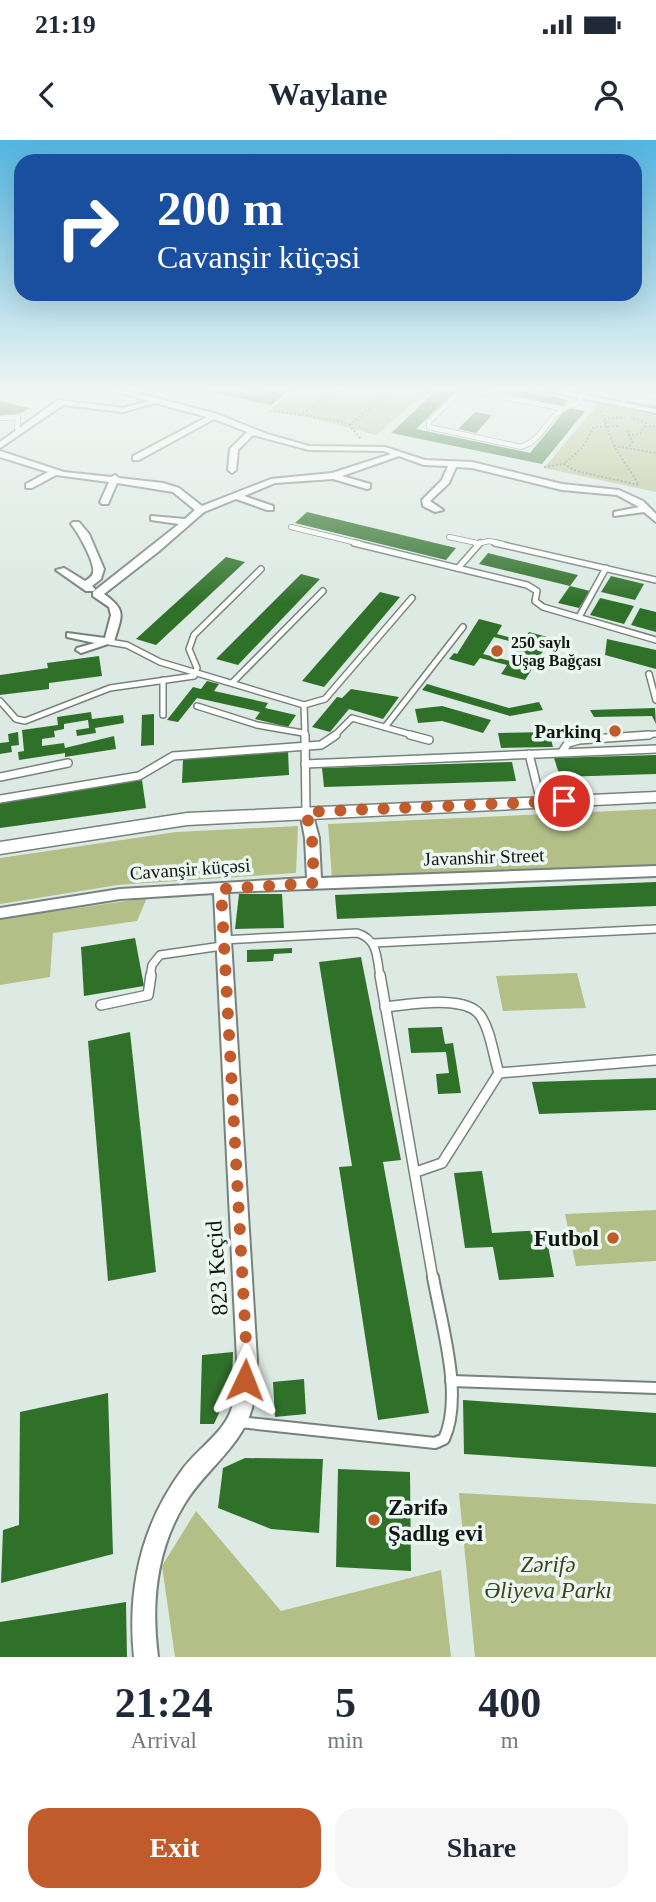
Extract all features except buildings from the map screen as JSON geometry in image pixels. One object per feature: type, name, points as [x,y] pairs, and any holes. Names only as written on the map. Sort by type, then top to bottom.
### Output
[{"type":"street","points":[[20,461],[54,472],[115,478],[171,488],[201,510]]},
{"type":"street","points":[[232,470],[233,461]]},
{"type":"street","points":[[97,594],[155,550],[201,510],[282,479],[332,476],[378,461]]},
{"type":"street","points":[[421,461],[452,466],[481,466],[562,487],[619,493],[646,509],[656,519]]},
{"type":"street","points":[[438,510],[426,504],[426,500],[446,481],[452,466]]},
{"type":"street","points":[[29,486],[54,472]]},
{"type":"street","points":[[332,476],[367,486]]},
{"type":"street","points":[[106,502],[115,478]]},
{"type":"street","points":[[242,481],[254,489]]},
{"type":"street","points":[[238,497],[270,508]]},
{"type":"street","points":[[617,514],[646,509]]},
{"type":"street","points":[[154,518],[185,522]]},
{"type":"street","points":[[76,524],[86,534],[92,557],[99,569],[97,577],[85,586]]},
{"type":"street","points":[[61,570],[114,606],[116,615],[109,642]]},
{"type":"street","points":[[71,635],[109,642]]},
{"type":"street","points":[[81,650],[109,642]]},
{"type":"street","points":[[0,848],[187,819],[656,797]]},
{"type":"street","points":[[306,812],[312,838],[314,883]]},
{"type":"street","name":"Javanshir Street","points":[[314,883],[656,870]]},
{"type":"street","name":"Cavanşir küçəsi","points":[[0,913],[120,894],[314,883]]},
{"type":"street","name":"823 Keçid","points":[[146,1657],[142,1595],[149,1557],[168,1512],[188,1480],[236,1422],[243,1400],[247,1360],[221,889]]},
{"type":"lane","points":[[291,527],[527,585],[537,591],[538,604],[656,640]]},
{"type":"lane","points":[[449,537],[477,543],[501,543],[656,580]]},
{"type":"lane","points":[[458,568],[477,543]]},
{"type":"lane","points":[[579,617],[606,568]]},
{"type":"lane","points":[[198,673],[189,650],[195,633],[261,569]]},
{"type":"lane","points":[[233,682],[323,591]]},
{"type":"lane","points":[[109,642],[127,645],[160,662],[304,705],[325,699],[412,598]]},
{"type":"lane","points":[[386,727],[463,627]]},
{"type":"lane","points":[[0,701],[16,719],[25,721],[92,693],[189,678],[198,673]]},
{"type":"lane","points":[[649,674],[656,700]]},
{"type":"lane","points":[[163,680],[163,715]]},
{"type":"lane","points":[[304,705],[306,812]]},
{"type":"lane","points":[[197,706],[257,725],[303,733]]},
{"type":"lane","points":[[0,799],[139,776],[173,756],[329,742],[352,718],[429,740]]},
{"type":"lane","points":[[562,752],[563,746],[579,740],[656,734]]},
{"type":"lane","points":[[304,764],[656,749]]},
{"type":"lane","points":[[529,754],[541,802]]},
{"type":"lane","points":[[0,778],[68,763]]},
{"type":"lane","points":[[374,943],[656,929]]},
{"type":"lane","points":[[101,1005],[149,994],[152,965],[160,956],[222,943],[357,933],[367,936],[374,943],[451,1381],[450,1426],[444,1439],[435,1443],[236,1422]]},
{"type":"lane","points":[[385,1007],[455,1003],[468,1006],[480,1013],[499,1073],[442,1163],[416,1172]]},
{"type":"lane","points":[[499,1073],[656,1060]]},
{"type":"lane","points":[[451,1381],[656,1388]]},
{"type":"path","points":[[544,467],[564,464],[568,461]]},
{"type":"path","points":[[564,464],[576,471],[639,485],[623,461]]},
{"type":"green space","points":[[550,461],[656,461],[656,492],[544,468]]},
{"type":"green space","points":[[656,809],[656,866],[332,879],[328,824]]},
{"type":"green space","points":[[298,826],[296,873],[118,885],[0,904],[0,858],[176,832]]},
{"type":"green space","points":[[147,898],[137,921],[53,933],[50,977],[0,985],[0,919]]},
{"type":"green space","points":[[577,973],[586,1008],[503,1011],[496,976]]},
{"type":"green space","name":"Futbol","points":[[656,1210],[656,1261],[576,1266],[565,1214]]},
{"type":"green space","name":"Zərifə Əliyeva Parkı","points":[[459,1493],[656,1504],[656,1657],[475,1657]]},
{"type":"green space","points":[[196,1511],[281,1611],[441,1570],[451,1657],[175,1657],[162,1566]]},
{"type":"place","name":"250 saylı Uşag Bağçası","points":[[497,651]]},
{"type":"place","name":"Parkinq","points":[[615,731]]},
{"type":"place","name":"Futbol","points":[[613,1238]]},
{"type":"place","name":"Zərifə Şadlıg evi","points":[[374,1520]]},
{"type":"route","points":[[245,1380],[247,1360],[221,940],[221,889],[314,883],[312,838],[306,812],[564,801]]}]
